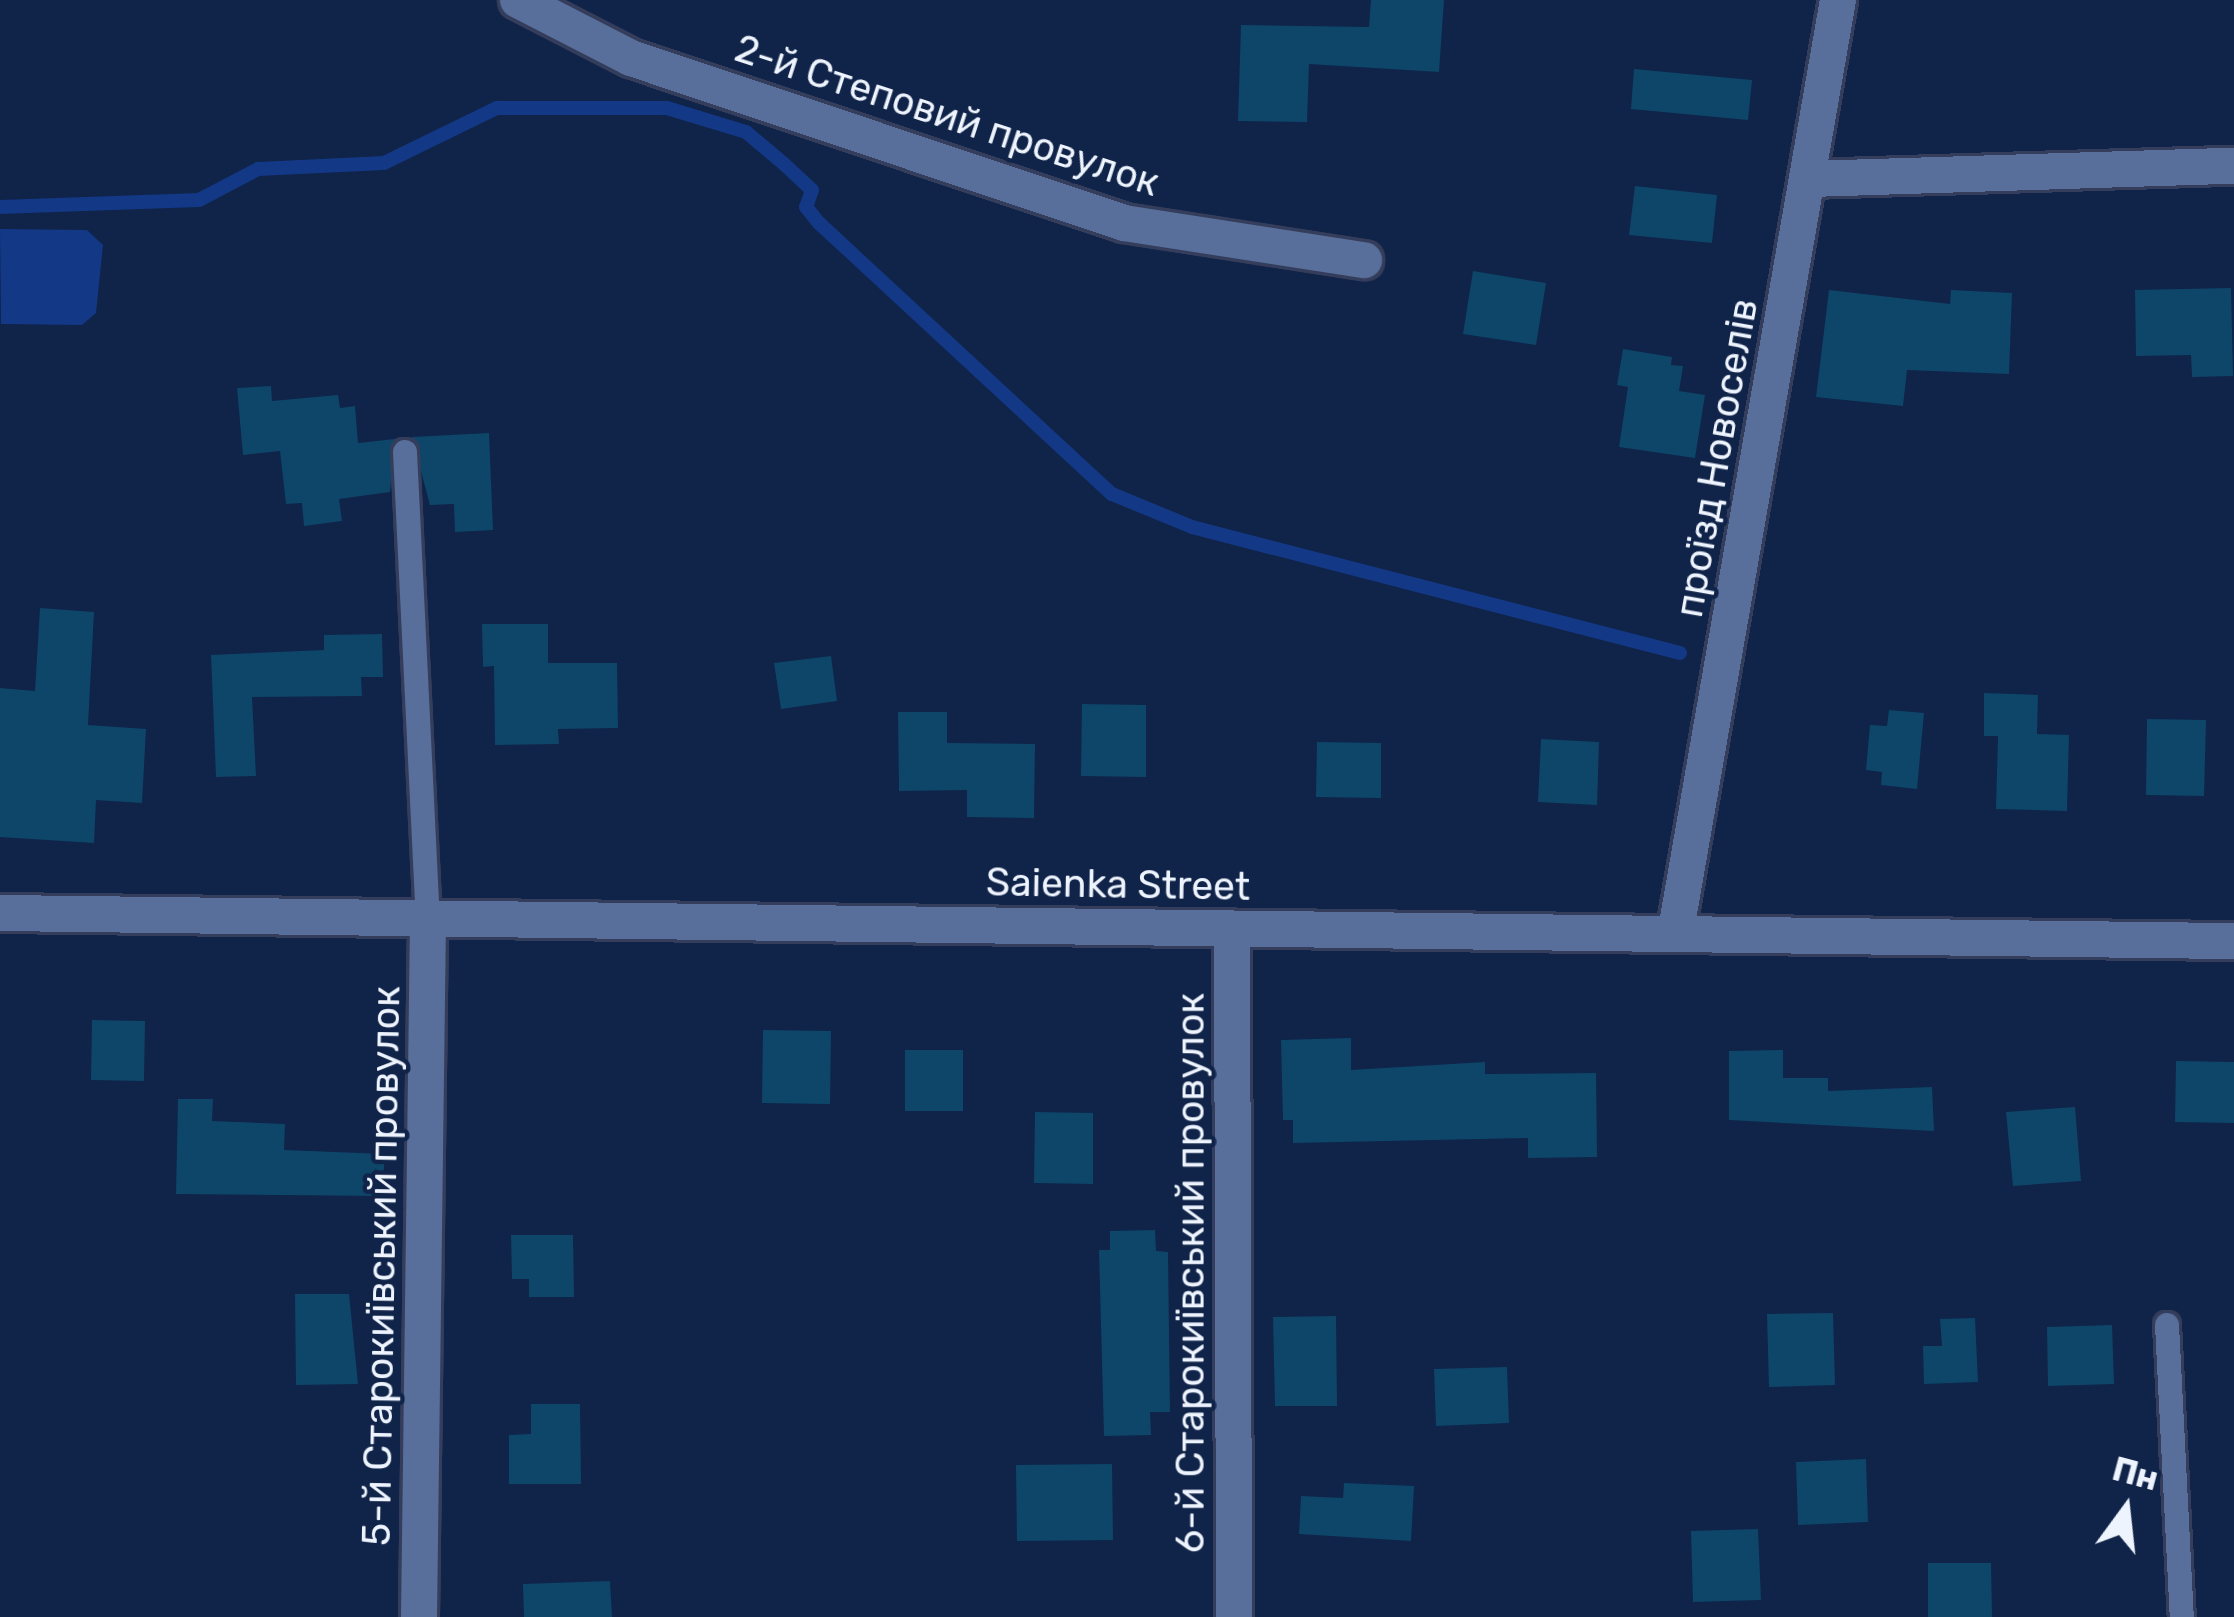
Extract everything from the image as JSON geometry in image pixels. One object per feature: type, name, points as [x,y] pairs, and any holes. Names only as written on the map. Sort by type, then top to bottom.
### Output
[{"type":"street","name":"2-й Степовий провулок","points":[[518,0],[631,58],[1124,223],[1364,260]]},
{"type":"street","name":"проїзд Новоселів","points":[[1676,930],[1838,0]]},
{"type":"street","points":[[1810,179],[2234,166]]},
{"type":"street","name":"Saienka Street","points":[[0,913],[1676,930],[2234,941]]},
{"type":"street","name":"5-й Старокиївський провулок","points":[[419,1617],[428,916]]},
{"type":"street","name":"6-й Старокиївський провулок","points":[[1232,928],[1234,1617]]},
{"type":"lane","points":[[405,452],[428,916]]},
{"type":"lane","points":[[2168,1325],[2182,1617]]},
{"type":"water","points":[[0,229],[87,230],[103,245],[96,313],[82,325],[1,324]]},
{"type":"building","points":[[1371,0],[1444,0],[1439,72],[1309,64],[1307,122],[1238,121],[1241,25],[1369,27]]},
{"type":"building","points":[[1634,69],[1752,80],[1748,120],[1631,109]]},
{"type":"building","points":[[1635,186],[1717,195],[1712,243],[1629,235]]},
{"type":"building","points":[[1473,271],[1546,283],[1536,345],[1463,334]]},
{"type":"building","points":[[2231,288],[2233,376],[2192,377],[2191,355],[2136,356],[2135,290]]},
{"type":"building","points":[[1829,290],[1950,304],[1951,290],[2012,293],[2009,374],[1907,370],[1903,406],[1816,397]]},
{"type":"building","points":[[1623,349],[1672,357],[1671,365],[1683,366],[1679,391],[1705,395],[1695,458],[1619,447],[1628,387],[1617,385]]},
{"type":"building","points":[[271,386],[272,401],[338,395],[340,408],[355,406],[358,443],[395,439],[390,492],[339,499],[342,521],[304,526],[302,503],[286,504],[280,451],[243,455],[237,388]]},
{"type":"building","points":[[489,433],[493,530],[455,532],[454,504],[430,505],[412,437]]},
{"type":"building","points":[[40,608],[94,612],[88,725],[146,729],[142,803],[96,800],[94,843],[0,837],[0,688],[35,691]]},
{"type":"building","points":[[482,624],[548,624],[548,663],[617,663],[618,728],[558,729],[559,744],[495,745],[494,666],[483,667]]},
{"type":"building","points":[[382,634],[383,677],[361,677],[362,696],[252,697],[256,776],[216,777],[211,655],[324,650],[324,635]]},
{"type":"building","points":[[831,656],[837,701],[781,709],[774,663]]},
{"type":"building","points":[[1984,693],[2038,695],[2037,734],[2069,735],[2067,811],[1996,809],[1998,736],[1984,736]]},
{"type":"building","points":[[1082,704],[1146,705],[1146,777],[1081,776]]},
{"type":"building","points":[[1889,710],[1924,713],[1917,789],[1881,785],[1882,772],[1866,770],[1870,725],[1887,726]]},
{"type":"building","points":[[898,712],[947,712],[947,743],[1035,744],[1034,818],[967,817],[967,790],[899,791]]},
{"type":"building","points":[[2147,719],[2206,720],[2204,796],[2146,795]]},
{"type":"building","points":[[1541,739],[1599,742],[1597,805],[1538,802]]},
{"type":"building","points":[[1317,742],[1381,743],[1381,798],[1316,797]]},
{"type":"building","points":[[92,1020],[145,1021],[144,1081],[91,1080]]},
{"type":"building","points":[[763,1030],[831,1031],[830,1104],[762,1103]]},
{"type":"building","points":[[1351,1038],[1351,1070],[1485,1062],[1485,1074],[1596,1073],[1597,1157],[1528,1158],[1528,1138],[1293,1143],[1293,1120],[1283,1120],[1281,1040]]},
{"type":"building","points":[[905,1050],[963,1050],[963,1111],[905,1111]]},
{"type":"building","points":[[1783,1050],[1783,1078],[1828,1078],[1828,1091],[1932,1087],[1934,1131],[1729,1120],[1729,1051]]},
{"type":"building","points":[[2176,1061],[2234,1062],[2234,1123],[2175,1122]]},
{"type":"building","points":[[178,1099],[213,1099],[212,1121],[285,1124],[284,1150],[385,1154],[382,1196],[176,1194]]},
{"type":"building","points":[[2075,1107],[2081,1181],[2013,1186],[2006,1112]]},
{"type":"building","points":[[1035,1112],[1093,1113],[1093,1184],[1034,1183]]},
{"type":"building","points":[[1155,1230],[1156,1251],[1168,1252],[1170,1412],[1150,1412],[1151,1435],[1104,1436],[1099,1250],[1110,1250],[1110,1231]]},
{"type":"building","points":[[511,1235],[573,1235],[574,1297],[529,1297],[529,1279],[512,1279]]},
{"type":"building","points":[[295,1294],[349,1294],[358,1384],[296,1385]]},
{"type":"building","points":[[1833,1313],[1835,1385],[1769,1387],[1767,1314]]},
{"type":"building","points":[[1336,1316],[1337,1406],[1275,1406],[1273,1317]]},
{"type":"building","points":[[1975,1318],[1978,1382],[1924,1384],[1923,1346],[1942,1346],[1940,1319]]},
{"type":"building","points":[[2112,1325],[2114,1384],[2048,1386],[2047,1327]]},
{"type":"building","points":[[1507,1367],[1509,1423],[1436,1426],[1434,1369]]},
{"type":"building","points":[[531,1404],[580,1404],[581,1484],[509,1484],[509,1435],[531,1434]]},
{"type":"building","points":[[1866,1459],[1868,1522],[1798,1525],[1796,1462]]},
{"type":"building","points":[[1112,1464],[1113,1540],[1017,1541],[1016,1465]]},
{"type":"building","points":[[1344,1483],[1414,1486],[1411,1541],[1299,1534],[1301,1496],[1343,1498]]},
{"type":"building","points":[[1758,1529],[1761,1600],[1693,1602],[1691,1531]]},
{"type":"building","points":[[1928,1563],[1991,1563],[1992,1617],[1928,1617]]},
{"type":"building","points":[[610,1581],[612,1617],[524,1617],[523,1584]]},
{"type":"waterway","points":[[0,207],[199,200],[258,169],[384,163],[497,108],[667,108],[746,132],[784,164],[812,190],[806,207],[819,223],[1112,494],[1192,527],[1680,653]]}]
